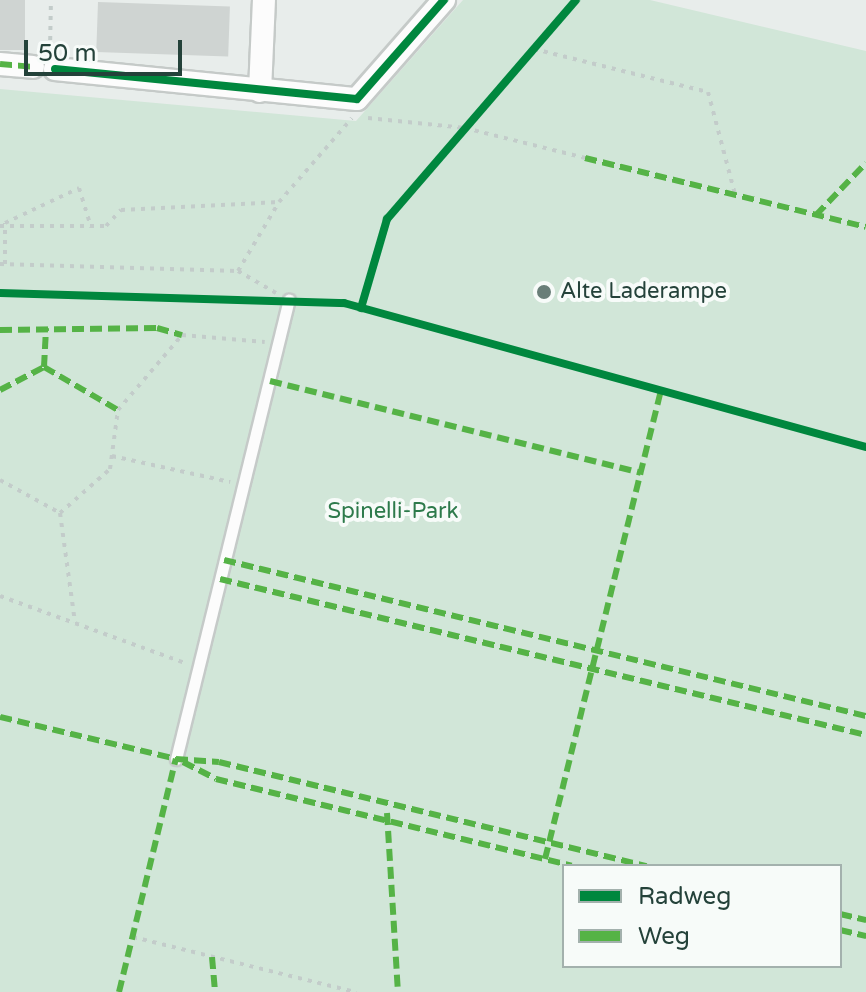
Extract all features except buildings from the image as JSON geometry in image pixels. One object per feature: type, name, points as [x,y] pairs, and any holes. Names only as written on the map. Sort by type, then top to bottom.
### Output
[{"type":"street","points":[[260,91],[264,0]]},
{"type":"street","points":[[0,64],[46,64],[260,91],[363,97],[444,0]]},
{"type":"lane","points":[[176,759],[289,300]]},
{"type":"path","points":[[46,64],[51,0]]},
{"type":"path","points":[[534,49],[708,92],[735,194]]},
{"type":"path","points":[[238,271],[279,202],[354,116]]},
{"type":"path","points":[[382,119],[465,128],[585,158]]},
{"type":"path","points":[[91,227],[79,188],[5,223],[2,264],[238,271],[289,300]]},
{"type":"path","points":[[0,226],[5,231],[106,226],[121,210],[279,202]]},
{"type":"path","points":[[259,299],[289,300]]},
{"type":"path","points":[[60,513],[110,469],[118,410],[182,335],[278,344]]},
{"type":"path","points":[[112,456],[244,485]]},
{"type":"path","points":[[0,480],[60,513]]},
{"type":"path","points":[[60,513],[75,622]]},
{"type":"path","points":[[0,596],[198,668]]},
{"type":"path","points":[[133,937],[356,992]]},
{"type":"green space","name":"Spinelli-Park","points":[[463,0],[650,0],[866,51],[866,992],[0,992],[0,89],[356,121]]},
{"type":"marked path","points":[[0,64],[33,67]]},
{"type":"marked path","points":[[585,158],[866,227]]},
{"type":"marked path","points":[[816,215],[866,163]]},
{"type":"marked path","points":[[44,367],[46,328]]},
{"type":"marked path","points":[[0,330],[157,328],[182,335]]},
{"type":"marked path","points":[[0,390],[44,367],[118,410]]},
{"type":"marked path","points":[[270,381],[641,473]]},
{"type":"marked path","points":[[545,859],[661,390]]},
{"type":"marked path","points":[[224,560],[866,716]]},
{"type":"marked path","points":[[220,579],[866,735]]},
{"type":"marked path","points":[[0,717],[176,759],[219,762],[639,864]]},
{"type":"marked path","points":[[119,992],[176,759]]},
{"type":"marked path","points":[[183,762],[216,779],[564,864]]},
{"type":"marked path","points":[[387,813],[398,992]]},
{"type":"marked path","points":[[842,914],[866,920]]},
{"type":"marked path","points":[[842,930],[866,936]]},
{"type":"marked path","points":[[212,957],[215,992]]},
{"type":"cycle path","points":[[55,69],[357,99],[444,0]]},
{"type":"cycle path","points":[[361,308],[387,219],[576,0]]},
{"type":"cycle path","points":[[0,293],[344,303],[866,447]]},
{"type":"place","name":"Alte Laderampe","points":[[544,292]]}]
